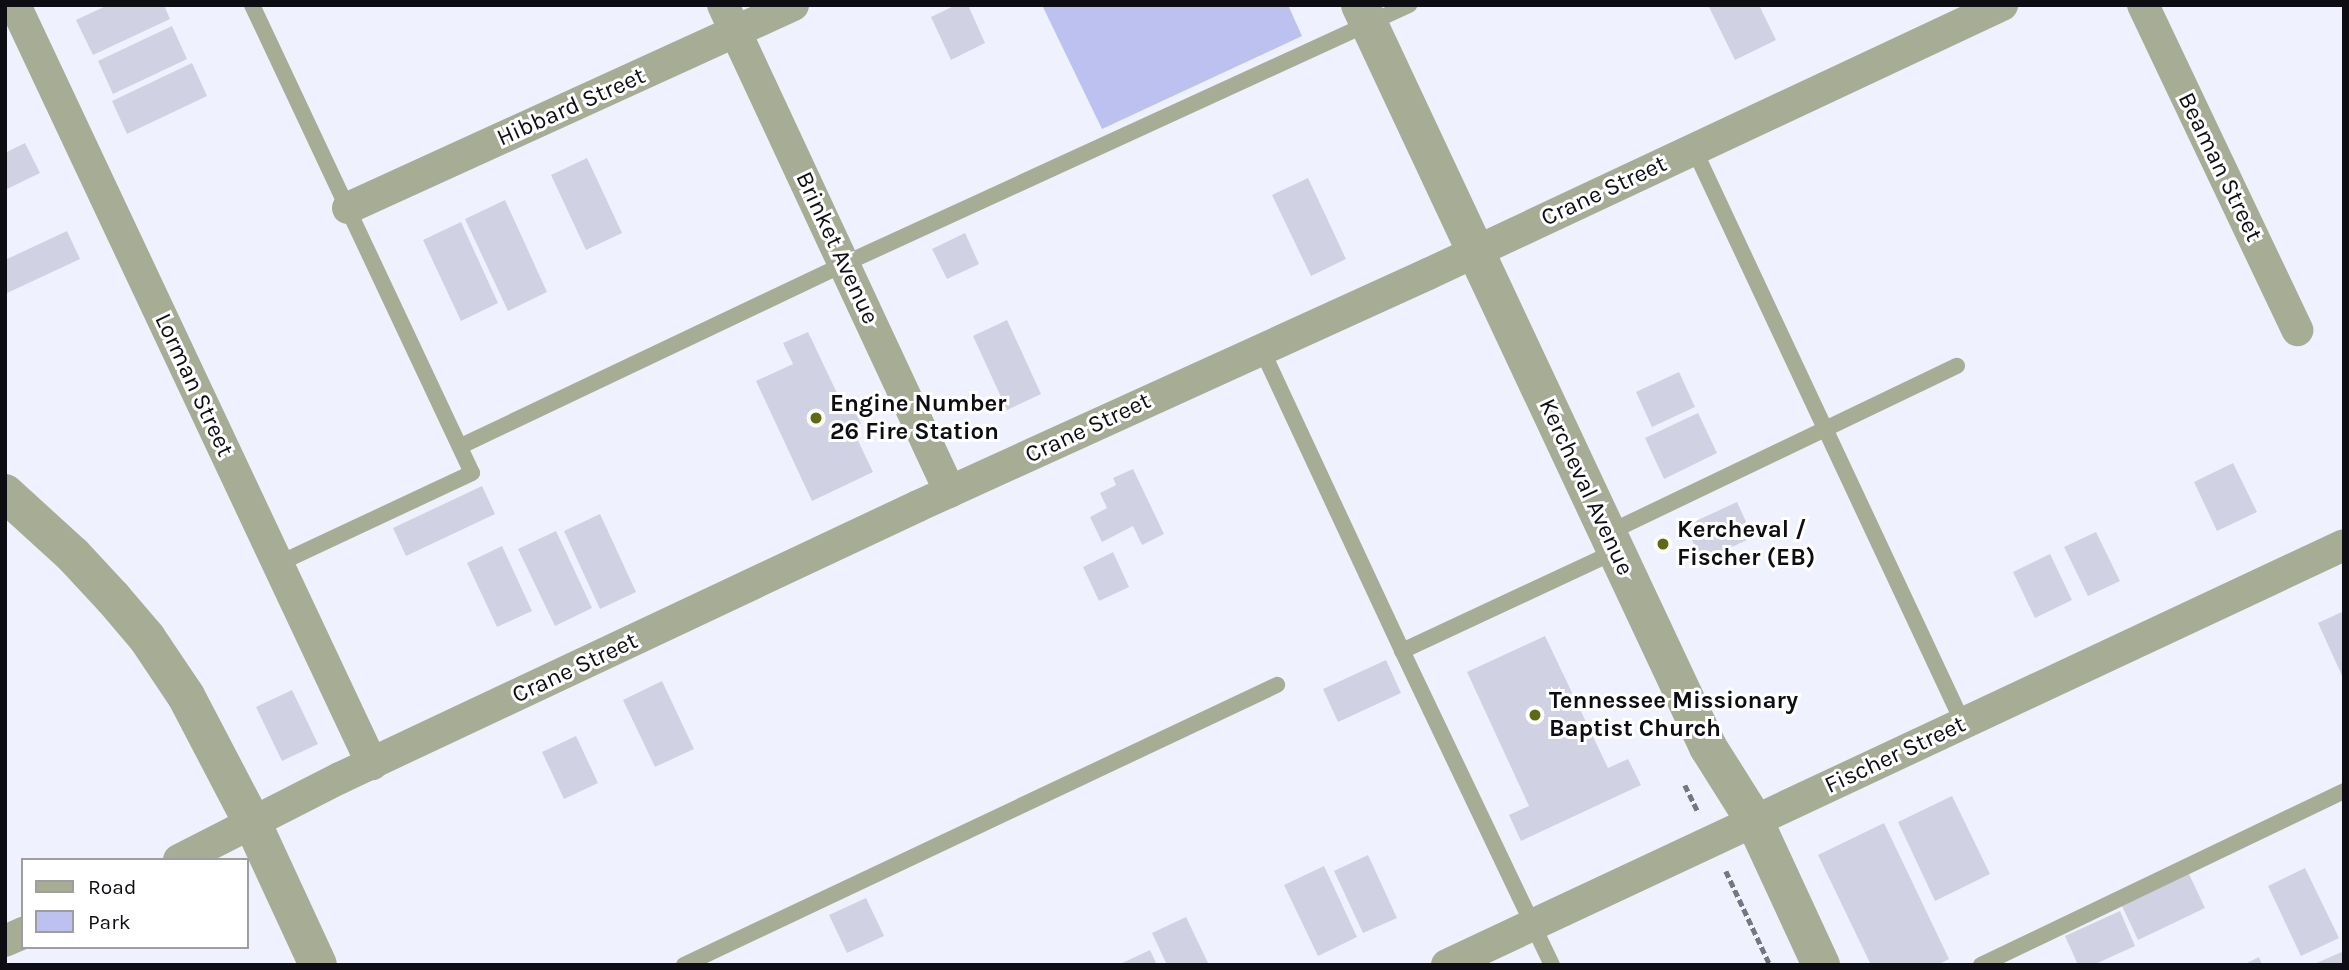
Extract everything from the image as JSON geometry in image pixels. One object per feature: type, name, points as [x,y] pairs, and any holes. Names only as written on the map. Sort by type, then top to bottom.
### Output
[{"type":"street","name":"Lorman Street","points":[[15,5],[372,764]]},
{"type":"street","name":"Hibbard Street","points":[[348,208],[729,19],[793,5]]},
{"type":"street","name":"Crane Street","points":[[183,858],[372,764],[950,492],[2002,5]]},
{"type":"street","name":"Beaman Street","points":[[2143,5],[2297,330]]},
{"type":"street","name":"Kercheval Avenue","points":[[1365,15],[1708,747],[1754,820],[1821,965]]},
{"type":"street","name":"Brinket Avenue","points":[[729,19],[950,492]]},
{"type":"street","points":[[5,493],[73,555],[147,638],[186,696],[252,822],[318,965]]},
{"type":"street","name":"Fischer Street","points":[[1447,965],[2344,545]]},
{"type":"street","points":[[5,941],[21,934]]},
{"type":"lane","points":[[252,5],[472,473],[278,564]]},
{"type":"lane","points":[[461,446],[1365,15],[1409,5]]},
{"type":"lane","points":[[1693,149],[1964,723]]},
{"type":"lane","points":[[1261,348],[1552,965]]},
{"type":"lane","points":[[1402,651],[1825,430],[1957,366]]},
{"type":"lane","points":[[684,965],[1277,685]]},
{"type":"lane","points":[[1981,965],[2344,791]]},
{"type":"path","points":[[1712,841],[1770,965]]},
{"type":"green space","points":[[1042,5],[1288,5],[1302,36],[1102,129]]},
{"type":"building","points":[[108,5],[164,5],[170,19],[93,55],[76,20]]},
{"type":"building","points":[[956,5],[968,5],[985,43],[951,60],[931,17]]},
{"type":"building","points":[[1708,5],[1759,5],[1776,40],[1735,60]]},
{"type":"building","points":[[172,26],[187,59],[113,94],[98,61]]},
{"type":"building","points":[[192,63],[207,96],[127,134],[112,101]]},
{"type":"building","points":[[25,143],[40,173],[5,190],[5,153]]},
{"type":"building","points":[[587,158],[622,233],[586,250],[551,175]]},
{"type":"building","points":[[1308,178],[1346,259],[1311,276],[1272,195]]},
{"type":"building","points":[[505,200],[547,292],[508,311],[465,219]]},
{"type":"building","points":[[461,222],[498,303],[461,321],[423,240]]},
{"type":"building","points":[[67,231],[80,259],[5,294],[5,260]]},
{"type":"building","points":[[965,233],[979,264],[947,279],[932,249]]},
{"type":"building","points":[[1007,320],[1041,394],[1007,410],[973,336]]},
{"type":"building","name":"Engine Number 26 Fire Station","points":[[808,332],[846,412],[854,408],[861,424],[852,428],[873,472],[812,501],[756,381],[793,364],[783,343]]},
{"type":"building","points":[[1679,372],[1695,407],[1652,427],[1636,392]]},
{"type":"building","points":[[1698,413],[1717,453],[1664,479],[1645,438]]},
{"type":"building","points":[[2233,463],[2257,512],[2217,531],[2194,482]]},
{"type":"building","points":[[1133,469],[1164,534],[1142,545],[1133,526],[1102,542],[1090,517],[1107,508],[1100,493],[1116,485],[1113,478]]},
{"type":"building","points":[[482,486],[495,514],[406,556],[393,528]]},
{"type":"building","points":[[1737,502],[1753,537],[1702,561],[1685,526]]},
{"type":"building","points":[[600,514],[636,592],[600,609],[564,531]]},
{"type":"building","points":[[556,531],[592,608],[555,626],[518,549]]},
{"type":"building","points":[[2096,532],[2120,581],[2088,596],[2064,547]]},
{"type":"building","points":[[502,546],[532,611],[497,627],[467,563]]},
{"type":"building","points":[[1113,552],[1129,587],[1099,601],[1083,567]]},
{"type":"building","points":[[2050,554],[2072,600],[2035,618],[2013,572]]},
{"type":"building","points":[[2344,611],[2344,680],[2318,623]]},
{"type":"building","name":"Tennessee Missionary Baptist Church","points":[[1545,636],[1608,768],[1628,759],[1641,785],[1521,841],[1509,815],[1529,806],[1467,672]]},
{"type":"building","points":[[1386,660],[1401,693],[1338,722],[1323,689]]},
{"type":"building","points":[[662,681],[694,749],[655,767],[623,700]]},
{"type":"building","points":[[292,690],[318,744],[282,761],[256,707]]},
{"type":"building","points":[[576,736],[598,783],[564,799],[542,752]]},
{"type":"building","points":[[1952,796],[1990,874],[1935,901],[1898,822]]},
{"type":"building","points":[[1884,823],[1949,959],[1937,965],[1871,965],[1818,855]]},
{"type":"building","points":[[1368,855],[1397,918],[1363,933],[1334,871]]},
{"type":"building","points":[[1324,866],[1357,937],[1318,956],[1284,885]]},
{"type":"building","points":[[2305,868],[2339,938],[2301,956],[2268,886]]},
{"type":"building","points":[[2189,874],[2205,908],[2138,940],[2122,906]]},
{"type":"building","points":[[866,898],[884,936],[847,953],[829,915]]},
{"type":"building","points":[[2120,911],[2135,946],[2093,965],[2078,965],[2065,936]]},
{"type":"building","points":[[1186,917],[1209,965],[1167,965],[1152,933]]},
{"type":"building","points":[[1150,950],[1157,965],[1118,965]]},
{"type":"building","points":[[2344,951],[2344,965],[2312,965]]},
{"type":"building","points":[[2259,957],[2262,965],[2243,965]]},
{"type":"place","name":"Engine Number 26 Fire Station","points":[[816,418]]},
{"type":"place","name":"Kercheval / Fischer (EB)","points":[[1663,544]]},
{"type":"place","name":"Tennessee Missionary Baptist Church","points":[[1535,715]]}]
